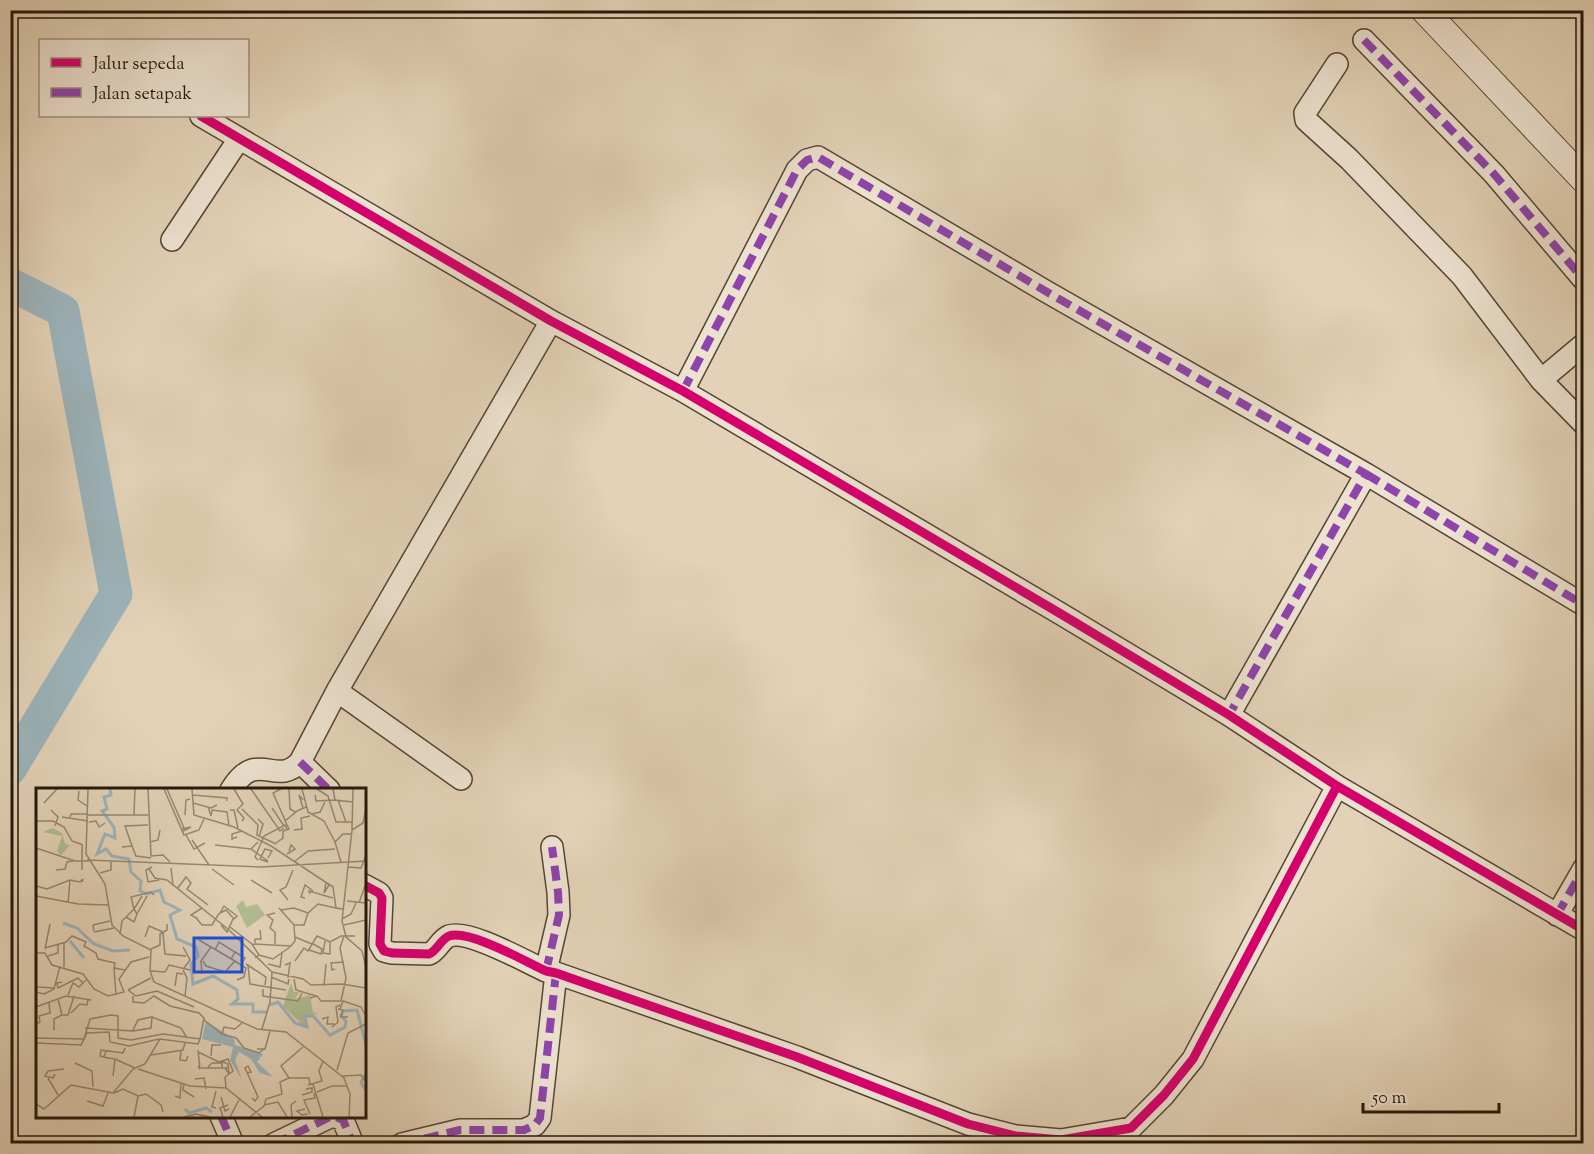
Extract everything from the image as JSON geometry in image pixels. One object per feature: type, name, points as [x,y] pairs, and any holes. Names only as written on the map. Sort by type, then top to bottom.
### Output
[{"type":"street","points":[[1424,10],[1584,180]]},
{"type":"street","points":[[1364,40],[1494,174],[1584,280]]},
{"type":"street","points":[[1337,64],[1305,113],[1306,120],[1349,159],[1462,276],[1541,380],[1584,424]]},
{"type":"street","points":[[203,117],[551,321],[683,391],[1229,715],[1337,786],[1584,930]]},
{"type":"street","points":[[172,240],[239,139]]},
{"type":"street","points":[[683,391],[797,170],[807,160],[818,157],[1047,292],[1365,474],[1584,605]]},
{"type":"street","points":[[232,788],[245,772],[256,768],[284,772],[293,769],[300,762],[337,691],[551,321]]},
{"type":"street","points":[[1541,380],[1584,344]]},
{"type":"street","points":[[1229,715],[1365,474]]},
{"type":"street","points":[[337,691],[461,778]]},
{"type":"street","points":[[300,762],[327,788]]},
{"type":"street","points":[[366,886],[379,893],[382,898],[380,944],[384,951],[429,954],[434,952],[448,936],[459,935],[478,939],[551,972],[797,1058],[968,1124],[1016,1136],[1061,1140],[1131,1128],[1164,1095],[1193,1059],[1337,786]]},
{"type":"street","points":[[402,1143],[460,1130],[524,1130],[535,1125],[540,1118],[551,972],[559,915],[552,847]]},
{"type":"street","points":[[1557,915],[1584,868]]},
{"type":"street","points":[[222,1118],[233,1143]]},
{"type":"street","points":[[274,1143],[328,1118]]},
{"type":"street","points":[[338,1118],[343,1120],[353,1143]]},
{"type":"waterway","points":[[10,284],[63,311],[116,594],[10,769]]},
{"type":"marked path","points":[[1364,40],[1494,174],[1584,280]]},
{"type":"marked path","points":[[683,391],[797,170],[807,160],[818,157],[1047,292],[1366,474],[1229,715]]},
{"type":"marked path","points":[[1366,474],[1584,605]]},
{"type":"marked path","points":[[300,762],[327,788]]},
{"type":"marked path","points":[[546,971],[559,915],[552,847]]},
{"type":"marked path","points":[[1557,915],[1584,868]]},
{"type":"marked path","points":[[402,1144],[460,1130],[524,1130],[535,1125],[540,1118],[556,973],[552,972]]},
{"type":"marked path","points":[[222,1118],[233,1144]]},
{"type":"marked path","points":[[274,1144],[328,1118]]},
{"type":"marked path","points":[[338,1118],[343,1120],[353,1144]]},
{"type":"cycle path","points":[[203,117],[551,321],[683,391],[1229,715],[1337,786]]},
{"type":"cycle path","points":[[366,886],[379,893],[382,898],[380,944],[384,951],[429,954],[449,936],[470,937],[546,971],[797,1057],[968,1124],[1016,1136],[1061,1140],[1131,1128],[1164,1095],[1193,1059],[1337,786],[1584,930]]}]
